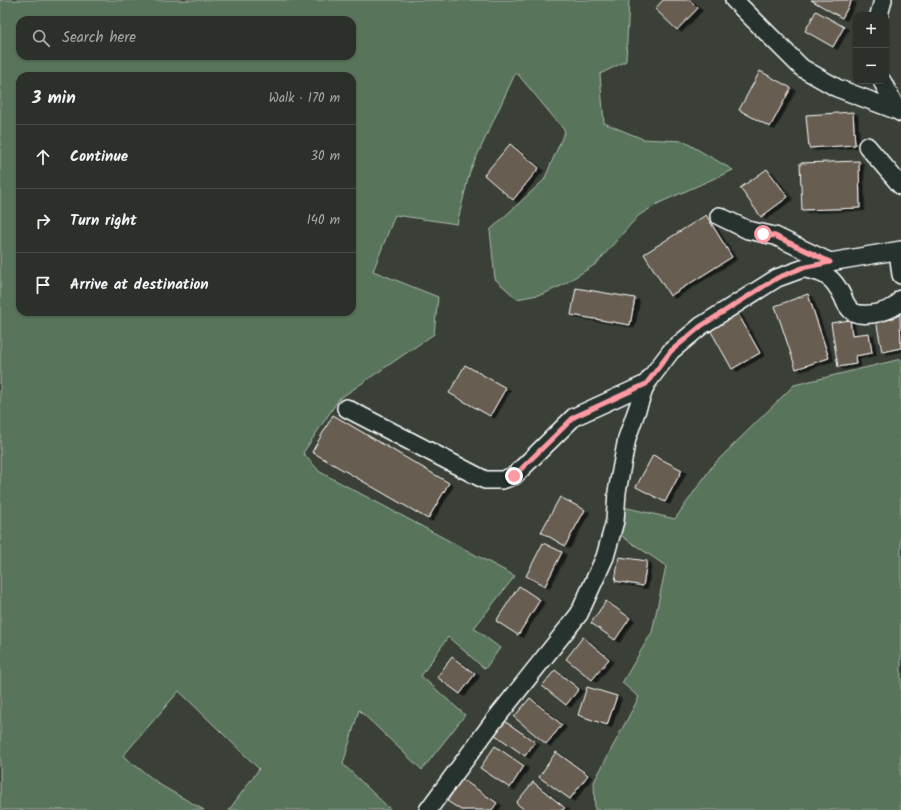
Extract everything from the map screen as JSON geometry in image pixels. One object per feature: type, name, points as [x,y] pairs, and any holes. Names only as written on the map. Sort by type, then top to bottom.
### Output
[{"type":"street","points":[[880,12],[883,0]]},
{"type":"street","points":[[737,1],[802,68],[837,88],[900,112]]},
{"type":"street","points":[[884,84],[900,112]]},
{"type":"street","points":[[867,146],[901,186]]},
{"type":"street","points":[[719,216],[748,230],[775,236],[830,262]]},
{"type":"street","points":[[428,810],[493,722],[579,614],[607,550],[615,521],[627,438],[646,384],[671,351],[701,326],[757,290],[777,278],[802,268],[899,251],[901,275]]},
{"type":"street","points":[[802,268],[828,276],[834,282],[847,306],[854,312],[876,314],[899,304],[901,299]]},
{"type":"street","points":[[346,408],[485,480],[502,480],[514,476],[574,417],[646,384]]},
{"type":"green space","points":[[0,0],[629,0],[626,61],[600,74],[604,123],[643,139],[683,141],[733,170],[659,203],[638,216],[596,264],[561,286],[543,294],[517,299],[495,279],[490,230],[544,180],[565,131],[516,72],[470,171],[457,224],[395,215],[373,271],[438,297],[434,334],[339,399],[303,453],[320,472],[515,576],[474,628],[500,648],[485,669],[448,637],[421,676],[465,715],[422,770],[359,710],[343,764],[391,810],[229,810],[259,769],[179,691],[123,756],[162,786],[204,810],[0,810]]},
{"type":"green space","points":[[901,359],[901,810],[595,810],[594,782],[639,697],[622,683],[652,632],[666,566],[617,533],[619,506],[675,519],[713,465],[794,385]]},
{"type":"building","points":[[663,0],[690,0],[698,8],[677,30],[655,9]]},
{"type":"building","points":[[811,0],[852,0],[842,18]]},
{"type":"building","points":[[816,11],[844,27],[833,47],[805,31]]},
{"type":"building","points":[[760,71],[791,88],[770,127],[739,110]]},
{"type":"building","points":[[853,112],[855,145],[809,148],[806,115]]},
{"type":"building","points":[[510,144],[539,168],[513,200],[484,175]]},
{"type":"building","points":[[859,161],[860,208],[802,210],[800,163]]},
{"type":"building","points":[[767,169],[788,197],[761,217],[740,188]]},
{"type":"building","points":[[706,215],[732,257],[670,296],[644,254]]},
{"type":"building","points":[[576,288],[635,298],[630,325],[571,315]]},
{"type":"building","points":[[808,294],[829,358],[796,369],[775,306]]},
{"type":"building","points":[[737,312],[760,353],[732,369],[709,328]]},
{"type":"building","points":[[900,315],[901,348],[882,352],[876,320]]},
{"type":"building","points":[[850,320],[852,335],[869,333],[872,353],[855,356],[856,364],[838,367],[831,323]]},
{"type":"building","points":[[465,365],[506,388],[490,416],[449,393]]},
{"type":"building","points":[[333,415],[449,483],[428,519],[312,452]]},
{"type":"building","points":[[653,455],[682,470],[665,502],[636,487]]},
{"type":"building","points":[[560,497],[585,510],[565,546],[541,532]]},
{"type":"building","points":[[543,543],[562,552],[545,586],[526,576]]},
{"type":"building","points":[[619,557],[647,561],[643,586],[615,581]]},
{"type":"building","points":[[519,586],[540,600],[518,635],[496,621]]},
{"type":"building","points":[[606,601],[630,618],[615,640],[591,623]]},
{"type":"building","points":[[583,637],[609,659],[592,680],[566,659]]},
{"type":"building","points":[[452,657],[475,674],[460,694],[437,677]]},
{"type":"building","points":[[555,670],[579,689],[566,705],[542,686]]},
{"type":"building","points":[[587,687],[617,696],[607,725],[578,715]]},
{"type":"building","points":[[530,698],[562,725],[546,744],[514,717]]},
{"type":"building","points":[[503,720],[535,742],[525,756],[494,734]]},
{"type":"building","points":[[495,746],[524,766],[510,788],[480,768]]},
{"type":"building","points":[[556,752],[588,775],[570,799],[539,777]]},
{"type":"building","points":[[462,779],[497,803],[492,810],[461,810],[447,801]]},
{"type":"building","points":[[533,782],[565,808],[563,810],[525,810],[516,803]]},
{"type":"route","points":[[514,476],[574,417],[646,384],[671,351],[701,326],[777,278],[802,268],[830,262],[775,236],[763,234]]}]
